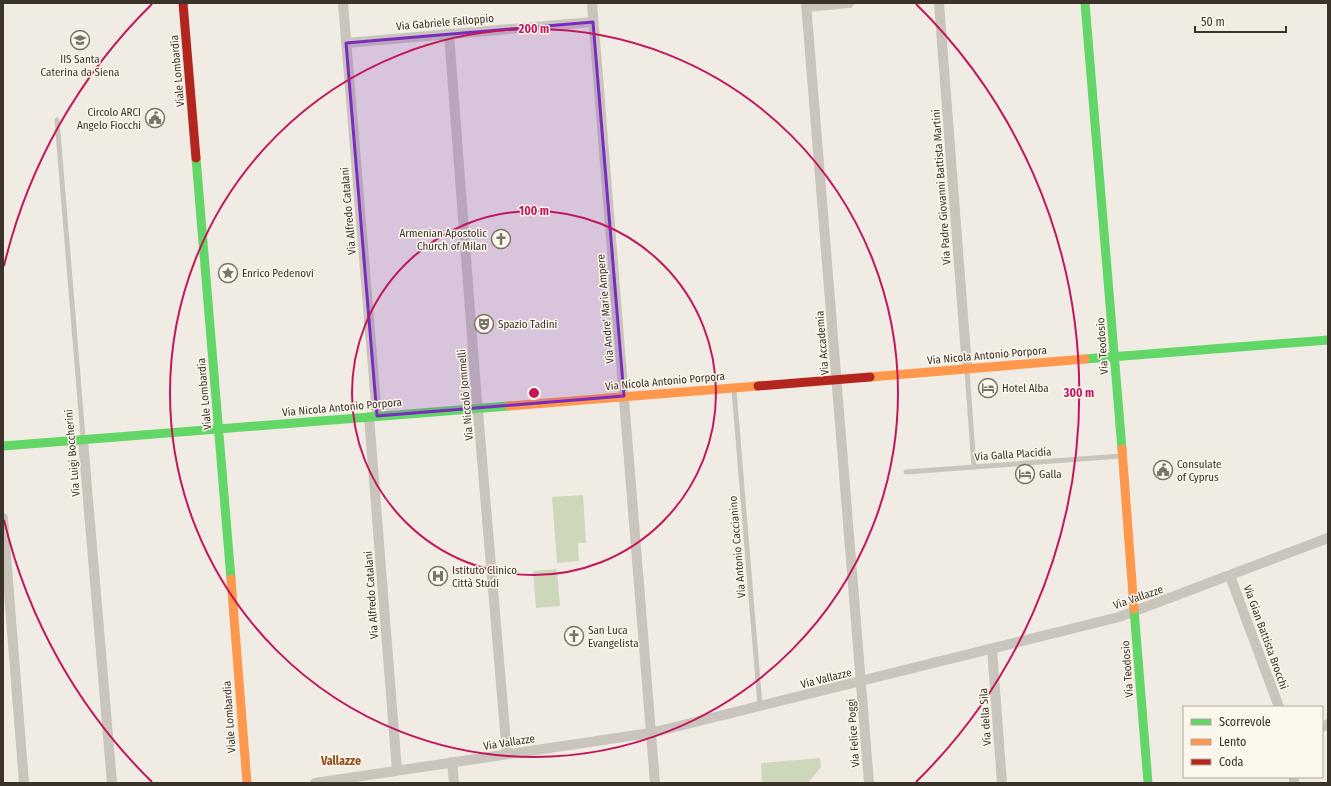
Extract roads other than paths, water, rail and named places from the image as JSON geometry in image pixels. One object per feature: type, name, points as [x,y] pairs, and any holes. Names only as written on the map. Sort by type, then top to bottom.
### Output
[{"type":"street","name":"Viale Lombardia","points":[[183,3],[219,429],[246,783]]},
{"type":"street","name":"Via Alfredo Catalani","points":[[343,3],[397,770]]},
{"type":"street","name":"Via Andre' Marie Ampere","points":[[592,3],[655,783]]},
{"type":"street","points":[[806,5],[849,3]]},
{"type":"street","name":"Via Padre Giovanni Battista Martini","points":[[939,3],[967,368]]},
{"type":"street","name":"Via Teodosio","points":[[1086,3],[1148,783]]},
{"type":"street","name":"Via Accademia","points":[[806,5],[861,681]]},
{"type":"street","name":"Via Gabriele Falloppio","points":[[346,43],[593,22]]},
{"type":"street","name":"Via Niccolò Jommelli","points":[[449,34],[507,754]]},
{"type":"street","name":"Via Nicola Antonio Porpora","points":[[3,446],[1328,340]]},
{"type":"street","name":"Via Luigi Boccherini","points":[[83,440],[112,783]]},
{"type":"street","points":[[3,518],[24,783]]},
{"type":"street","name":"Via Vallazze","points":[[315,783],[650,733],[1134,613],[1328,538]]},
{"type":"street","name":"Via Gian Battista Brocchi","points":[[1230,576],[1279,706]]},
{"type":"street","name":"Via della Sila","points":[[992,649],[1002,783]]},
{"type":"street","name":"Via Felice Poggi","points":[[861,681],[869,783]]},
{"type":"street","points":[[452,762],[454,783]]},
{"type":"lane","name":"Via Luigi Boccherini","points":[[57,120],[83,440]]},
{"type":"lane","points":[[967,368],[974,467]]},
{"type":"lane","name":"Via Antonio Caccianino","points":[[734,388],[760,706]]},
{"type":"lane","name":"Via Galla Placidia","points":[[906,472],[1122,456]]},
{"type":"place","name":"IIS Santa Caterina da Siena","points":[[80,40]]},
{"type":"place","name":"Circolo ARCI Angelo Fiocchi","points":[[155,118]]},
{"type":"place","name":"Armenian Apostolic Church of Milan","points":[[501,239]]},
{"type":"place","name":"Enrico Pedenovi","points":[[228,273]]},
{"type":"place","name":"Spazio Tadini","points":[[484,324]]},
{"type":"place","name":"Hotel Alba","points":[[988,388]]},
{"type":"place","name":"Consulate of Cyprus","points":[[1163,470]]},
{"type":"place","name":"Galla","points":[[1025,474]]},
{"type":"place","name":"Istituto Clinico Città Studi","points":[[438,576]]},
{"type":"place","name":"San Luca Evangelista","points":[[574,636]]},
{"type":"district","name":"Vallazze","points":[[341,761]]}]
